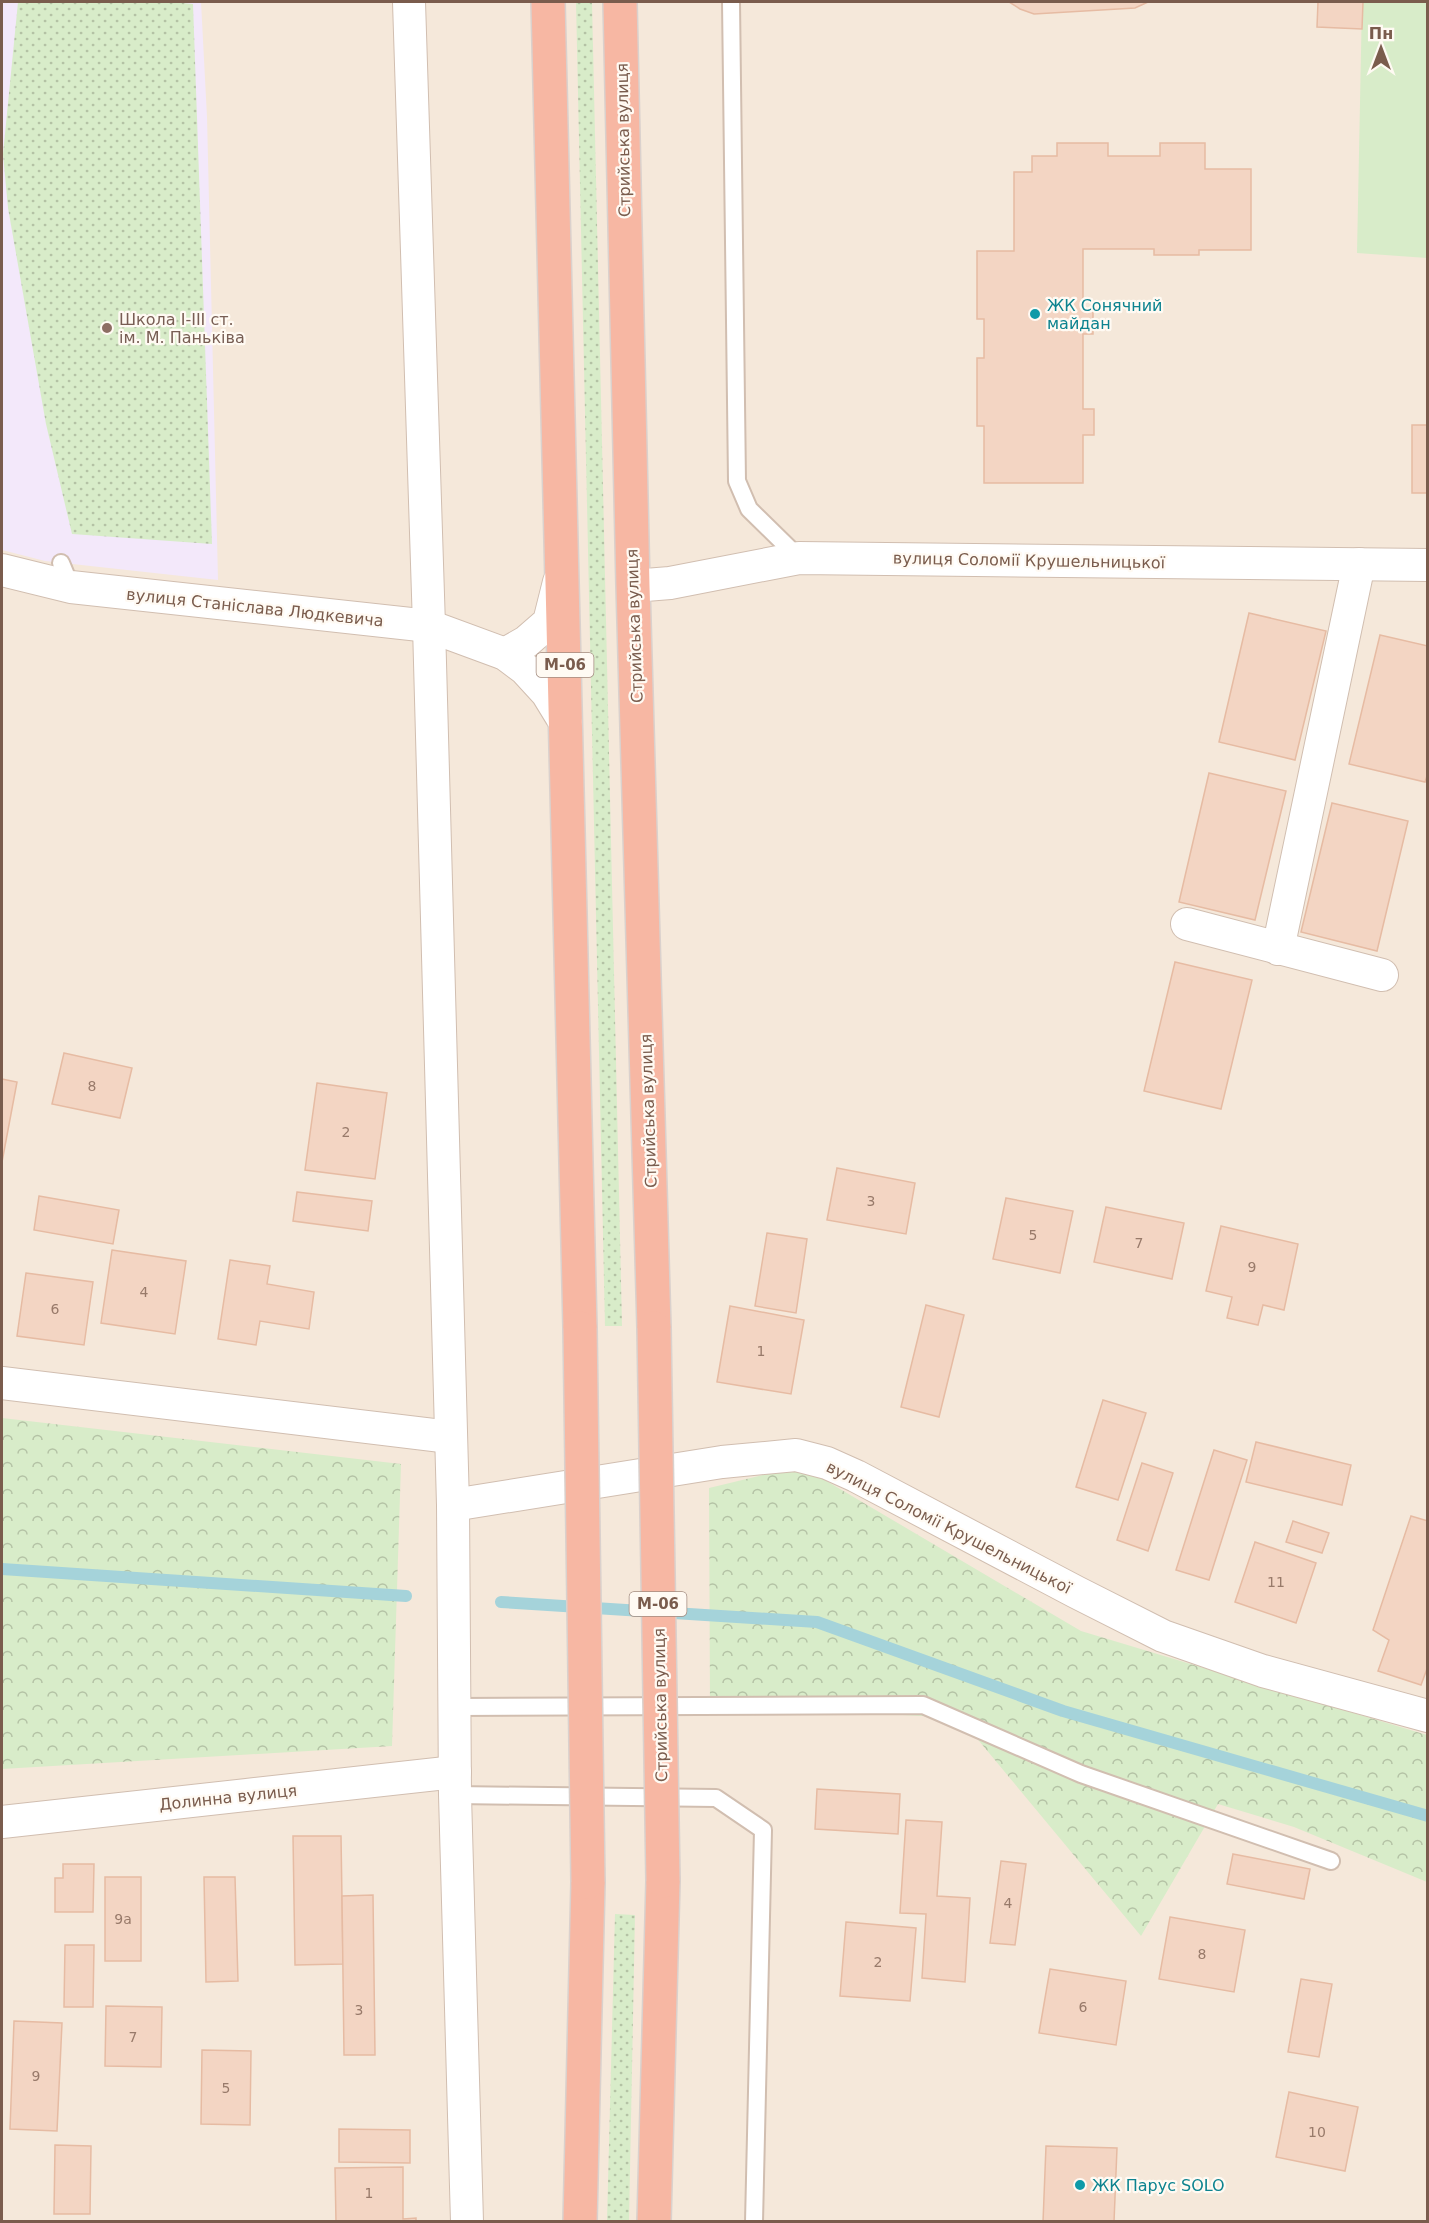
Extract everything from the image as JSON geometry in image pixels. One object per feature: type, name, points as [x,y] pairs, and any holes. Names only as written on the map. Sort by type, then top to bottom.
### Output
[{"type":"highway","name":"М-06","points":[[548,2],[580,1328],[588,1882],[580,2222]]},
{"type":"highway","name":"Стрийська вулиця","points":[[620,2],[633,586],[654,1328],[663,1881],[654,2222]]},
{"type":"street","points":[[409,2],[453,1505],[455,1784],[467,2222]]},
{"type":"street","name":"вулиця Соломії Крушельницької","points":[[633,586],[670,583],[799,558],[1428,565]]},
{"type":"street","points":[[1278,949],[1359,564]]},
{"type":"street","name":"вулиця Станіслава Людкевича","points":[[2,570],[66,575],[429,626],[506,654],[525,669],[547,693],[566,724]]},
{"type":"street","points":[[506,654],[526,642],[549,622],[562,570]]},
{"type":"street","points":[[1187,924],[1382,975]]},
{"type":"street","points":[[2,1383],[450,1437]]},
{"type":"street","name":"вулиця Соломії Крушельницької","points":[[453,1505],[722,1462],[796,1455],[827,1463],[856,1476],[1163,1636],[1263,1671],[1428,1716]]},
{"type":"street","name":"Долинна вулиця","points":[[2,1822],[455,1784]]},
{"type":"lane","points":[[730,2],[737,481],[748,509],[799,558]]},
{"type":"lane","points":[[455,1707],[923,1705],[1081,1774],[1331,1861]]},
{"type":"lane","points":[[455,1784],[716,1798],[763,1830],[754,2222]]},
{"type":"shaded area","points":[[2,2],[1427,2],[1427,2221],[2,2222]]},
{"type":"shaded area","name":"Школа І-ІІІ ст. ім. М. Паньківа","points":[[2,2],[201,2],[207,117],[218,580],[45,561],[2,550]]},
{"type":"green space","name":"Школа І-ІІІ ст. ім. М. Паньківа","points":[[18,2],[193,4],[212,544],[72,534],[46,424],[8,208],[3,154]]},
{"type":"green space","points":[[576,2],[592,2],[622,1326],[605,1326]]},
{"type":"green space","points":[[1362,2],[1427,2],[1427,258],[1357,253]]},
{"type":"green space","points":[[2,1418],[401,1464],[392,1746],[2,1769]]},
{"type":"green space","points":[[801,1466],[1081,1631],[1427,1735],[1427,1882],[1294,1827],[1218,1804],[1141,1936],[960,1718],[710,1705],[709,1488]]},
{"type":"green space","points":[[615,1914],[635,1915],[629,2222],[607,2221]]},
{"type":"building","points":[[1009,2],[1148,2],[1135,8],[1034,14]]},
{"type":"building","points":[[1318,2],[1363,2],[1362,29],[1317,27]]},
{"type":"building","name":"ЖК Сонячний майдан","points":[[1057,143],[1108,143],[1108,156],[1160,156],[1160,143],[1205,143],[1205,169],[1251,169],[1251,250],[1199,250],[1199,255],[1154,255],[1154,249],[1083,249],[1083,309],[1093,309],[1093,334],[1083,334],[1083,409],[1094,409],[1094,435],[1083,435],[1083,483],[984,483],[984,426],[977,426],[977,358],[984,358],[984,319],[977,319],[977,251],[1014,251],[1014,172],[1032,172],[1032,156],[1057,156]]},
{"type":"building","points":[[1412,425],[1428,425],[1428,493],[1412,493]]},
{"type":"building","points":[[1249,613],[1326,631],[1295,760],[1219,742]]},
{"type":"building","points":[[1380,635],[1428,646],[1428,773],[1425,782],[1349,764]]},
{"type":"building","points":[[1209,773],[1286,791],[1255,920],[1179,902]]},
{"type":"building","points":[[1332,803],[1408,821],[1377,951],[1301,932]]},
{"type":"building","points":[[1175,962],[1252,980],[1221,1109],[1144,1091]]},
{"type":"building","points":[[64,1053],[132,1068],[120,1118],[52,1104]]},
{"type":"building","points":[[2,1079],[17,1082],[2,1162]]},
{"type":"building","points":[[317,1083],[387,1093],[375,1179],[305,1170]]},
{"type":"building","points":[[837,1168],[915,1183],[906,1234],[827,1220]]},
{"type":"building","points":[[297,1192],[372,1201],[368,1231],[293,1221]]},
{"type":"building","points":[[39,1196],[119,1210],[113,1244],[34,1230]]},
{"type":"building","points":[[1006,1198],[1073,1211],[1060,1273],[993,1259]]},
{"type":"building","points":[[1106,1207],[1184,1223],[1172,1279],[1094,1262]]},
{"type":"building","points":[[1221,1226],[1298,1244],[1284,1310],[1263,1305],[1258,1325],[1227,1318],[1232,1297],[1206,1291]]},
{"type":"building","points":[[767,1233],[807,1239],[796,1313],[755,1306]]},
{"type":"building","points":[[112,1250],[186,1261],[175,1334],[101,1323]]},
{"type":"building","points":[[230,1260],[270,1266],[267,1284],[314,1292],[309,1329],[260,1321],[256,1345],[218,1339]]},
{"type":"building","points":[[26,1273],[93,1282],[84,1345],[17,1336]]},
{"type":"building","points":[[926,1305],[964,1315],[939,1417],[901,1407]]},
{"type":"building","points":[[730,1306],[804,1320],[791,1394],[717,1382]]},
{"type":"building","points":[[1103,1400],[1146,1413],[1118,1500],[1076,1487]]},
{"type":"building","points":[[1256,1442],[1351,1465],[1342,1505],[1246,1482]]},
{"type":"building","points":[[1214,1450],[1247,1460],[1209,1580],[1176,1570]]},
{"type":"building","points":[[1142,1463],[1173,1473],[1148,1551],[1117,1540]]},
{"type":"building","points":[[1411,1516],[1428,1521],[1428,1666],[1421,1685],[1378,1671],[1389,1640],[1373,1630]]},
{"type":"building","points":[[1293,1521],[1329,1533],[1322,1553],[1286,1542]]},
{"type":"building","points":[[1255,1542],[1316,1563],[1296,1623],[1235,1602]]},
{"type":"building","points":[[817,1789],[900,1794],[898,1834],[815,1829]]},
{"type":"building","points":[[906,1820],[942,1822],[937,1896],[970,1898],[965,1982],[922,1978],[926,1914],[900,1913]]},
{"type":"building","points":[[293,1836],[341,1836],[343,1964],[295,1965]]},
{"type":"building","points":[[1233,1854],[1310,1869],[1304,1899],[1227,1884]]},
{"type":"building","points":[[1001,1861],[1026,1864],[1015,1945],[990,1943]]},
{"type":"building","points":[[63,1864],[94,1864],[93,1912],[55,1912],[55,1878],[63,1878]]},
{"type":"building","points":[[105,1877],[141,1877],[141,1961],[105,1961]]},
{"type":"building","points":[[204,1877],[235,1877],[238,1981],[206,1982]]},
{"type":"building","points":[[373,1895],[375,2055],[344,2055],[342,1896]]},
{"type":"building","points":[[1170,1917],[1245,1930],[1234,1992],[1159,1979]]},
{"type":"building","points":[[846,1922],[916,1928],[910,2001],[840,1996]]},
{"type":"building","points":[[65,1945],[94,1945],[93,2007],[64,2007]]},
{"type":"building","points":[[1050,1969],[1126,1981],[1116,2045],[1039,2033]]},
{"type":"building","points":[[1301,1979],[1332,1984],[1319,2057],[1288,2052]]},
{"type":"building","points":[[106,2006],[162,2007],[161,2067],[105,2066]]},
{"type":"building","points":[[14,2021],[62,2023],[57,2131],[10,2129]]},
{"type":"building","points":[[202,2050],[251,2051],[250,2125],[201,2124]]},
{"type":"building","points":[[1289,2092],[1358,2107],[1345,2171],[1276,2157]]},
{"type":"building","points":[[339,2129],[410,2130],[410,2163],[339,2162]]},
{"type":"building","points":[[55,2145],[91,2146],[90,2214],[54,2214]]},
{"type":"building","name":"ЖК Парус SOLO","points":[[1046,2146],[1117,2148],[1114,2222],[1043,2222]]},
{"type":"building","points":[[403,2167],[403,2219],[416,2218],[416,2222],[336,2222],[335,2168]]},
{"type":"waterway","points":[[2,1569],[406,1596]]},
{"type":"waterway","points":[[501,1602],[817,1622],[1063,1711],[1428,1816]]},
{"type":"place","name":"ЖК Сонячний майдан","points":[[1035,314]]},
{"type":"place","name":"Школа І-ІІІ ст. ім. М. Паньківа","points":[[107,328]]},
{"type":"place","name":"ЖК Парус SOLO","points":[[1080,2185]]}]
